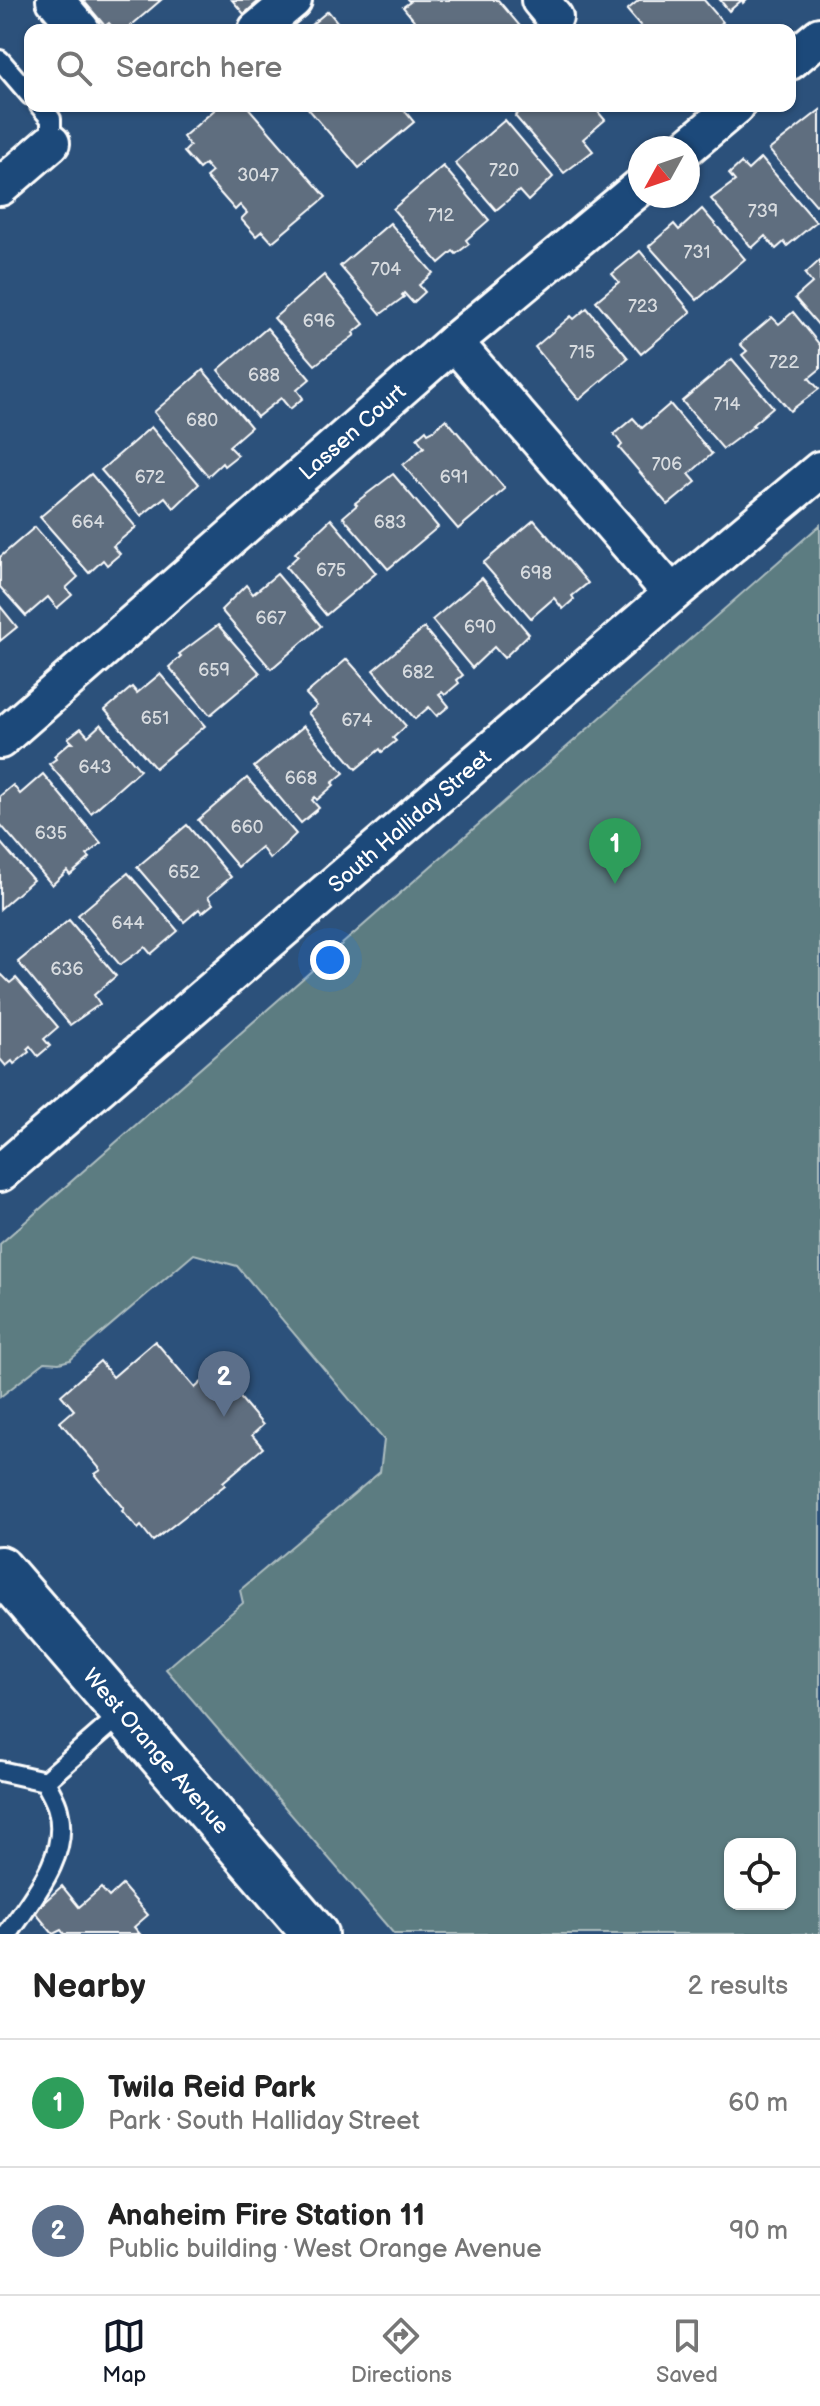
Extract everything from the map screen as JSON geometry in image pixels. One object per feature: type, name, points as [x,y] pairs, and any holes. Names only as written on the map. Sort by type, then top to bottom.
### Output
[{"type":"street","points":[[55,0],[76,24]]},
{"type":"street","points":[[264,24],[293,0]]},
{"type":"street","points":[[796,56],[820,36]]},
{"type":"street","points":[[700,136],[729,112]]},
{"type":"street","points":[[0,187],[51,143]]},
{"type":"street","name":"Lassen Court","points":[[0,740],[454,342],[628,197]]},
{"type":"street","points":[[454,342],[672,594]]},
{"type":"street","name":"South Halliday Street","points":[[0,1173],[820,470]]},
{"type":"street","name":"West Orange Avenue","points":[[0,1569],[315,1934]]},
{"type":"lane","points":[[0,60],[24,88]]},
{"type":"lane","points":[[45,112],[51,119],[51,143]]},
{"type":"lane","points":[[45,1781],[124,1712]]},
{"type":"lane","points":[[0,1771],[45,1781]]},
{"type":"lane","points":[[8,1934],[46,1877],[60,1843],[59,1810],[45,1781]]},
{"type":"green space","points":[[820,525],[820,1934],[394,1934],[166,1669],[243,1603],[240,1590],[380,1472],[384,1440],[237,1266],[194,1254],[70,1360],[45,1362],[0,1397],[0,1244]]},
{"type":"building","points":[[83,0],[161,0],[133,24],[103,24]]},
{"type":"building","points":[[232,0],[260,0],[244,14]]},
{"type":"building","points":[[408,0],[498,0],[518,24],[417,24],[403,7],[410,2]]},
{"type":"building","points":[[639,0],[704,0],[723,22],[639,24],[627,10]]},
{"type":"building","points":[[720,0],[742,0],[729,11]]},
{"type":"building","points":[[328,11],[339,24],[312,24]]},
{"type":"building","points":[[820,110],[820,202],[816,205],[769,150]]},
{"type":"building","points":[[212,112],[252,112],[326,197],[272,242],[262,231],[256,236],[241,219],[247,213],[240,205],[235,210],[206,177],[212,172],[205,164],[199,169],[184,152],[190,146],[183,137]]},
{"type":"building","points":[[311,112],[406,112],[414,122],[359,168]]},
{"type":"building","points":[[520,112],[598,112],[605,120],[583,139],[593,151],[564,173],[515,116]]},
{"type":"building","points":[[505,120],[553,177],[528,201],[519,191],[496,210],[455,163]]},
{"type":"building","points":[[761,158],[816,222],[787,246],[784,242],[776,249],[765,236],[752,248],[711,199],[735,181],[729,174],[741,163],[748,170]]},
{"type":"building","points":[[443,166],[489,220],[466,240],[469,244],[456,254],[453,251],[439,263],[393,209]]},
{"type":"building","points":[[702,209],[745,259],[697,300],[649,246],[674,224],[679,230]]},
{"type":"building","points":[[390,223],[433,273],[419,285],[425,292],[413,303],[404,293],[404,297],[381,314],[340,266]]},
{"type":"building","points":[[640,251],[691,312],[641,354],[596,301],[619,282],[612,274]]},
{"type":"building","points":[[820,260],[820,327],[795,298],[812,283],[805,274]]},
{"type":"building","points":[[324,275],[364,324],[353,333],[355,335],[315,365],[274,318]]},
{"type":"building","points":[[587,308],[628,358],[579,400],[535,347],[571,316],[574,319]]},
{"type":"building","points":[[793,312],[820,345],[820,369],[809,378],[819,389],[790,411],[742,355],[747,351],[740,344],[772,317],[779,324]]},
{"type":"building","points":[[267,328],[310,379],[297,390],[303,398],[290,409],[281,398],[257,417],[218,370]]},
{"type":"building","points":[[732,359],[773,407],[723,449],[682,401]]},
{"type":"building","points":[[203,370],[251,427],[229,446],[238,455],[224,466],[222,463],[208,476],[154,412]]},
{"type":"building","points":[[670,404],[712,454],[689,474],[696,482],[668,505],[619,448],[622,445],[614,434],[633,418],[642,428]]},
{"type":"building","points":[[446,419],[505,489],[458,529],[403,465],[424,447],[417,438],[426,430],[428,433],[434,430]]},
{"type":"building","points":[[151,427],[199,484],[174,508],[165,497],[141,516],[101,470]]},
{"type":"building","points":[[91,474],[136,527],[113,546],[120,554],[107,565],[103,560],[89,573],[40,517]]},
{"type":"building","points":[[393,474],[438,527],[388,569],[343,517],[357,505],[355,503]]},
{"type":"building","points":[[331,519],[376,573],[326,615],[286,567],[298,556],[295,553]]},
{"type":"building","points":[[534,520],[588,583],[572,596],[574,599],[563,609],[554,598],[531,618],[483,563]]},
{"type":"building","points":[[35,527],[78,577],[66,588],[72,595],[57,608],[48,597],[26,616],[0,587],[0,557]]},
{"type":"building","points":[[277,574],[321,626],[271,669],[221,610],[246,585],[253,594]]},
{"type":"building","points":[[482,578],[529,634],[504,658],[494,647],[472,668],[432,620]]},
{"type":"building","points":[[0,606],[17,627],[0,641]]},
{"type":"building","points":[[218,625],[260,673],[210,715],[169,667],[181,656],[179,654]]},
{"type":"building","points":[[424,628],[463,675],[445,695],[442,692],[439,694],[449,706],[437,716],[429,707],[415,719],[373,670]]},
{"type":"building","points":[[347,659],[406,726],[393,738],[396,741],[382,752],[380,749],[356,769],[308,713],[317,706],[306,694]]},
{"type":"building","points":[[160,674],[205,726],[155,768],[105,710],[132,687],[137,693]]},
{"type":"building","points":[[101,724],[140,770],[91,813],[49,764],[56,759],[54,756],[73,743],[68,738],[81,728],[88,736]]},
{"type":"building","points":[[304,726],[344,773],[317,800],[315,797],[312,800],[319,808],[301,823],[254,767]]},
{"type":"building","points":[[43,774],[101,843],[87,855],[90,858],[70,875],[67,871],[52,885],[0,824],[0,796],[13,785],[20,794]]},
{"type":"building","points":[[247,778],[296,834],[270,859],[261,847],[238,867],[198,820]]},
{"type":"building","points":[[187,825],[231,877],[208,897],[213,904],[202,913],[199,909],[184,922],[137,867]]},
{"type":"building","points":[[0,842],[33,880],[0,909]]},
{"type":"building","points":[[128,873],[178,931],[151,954],[145,947],[120,965],[78,915]]},
{"type":"building","points":[[69,920],[116,976],[94,995],[100,1004],[70,1025],[18,962]]},
{"type":"building","points":[[2,975],[10,983],[16,978],[58,1027],[44,1039],[50,1046],[38,1056],[30,1046],[27,1049],[29,1052],[14,1064],[12,1061],[6,1066],[0,1059]]},
{"type":"building","points":[[155,1341],[195,1388],[204,1380],[214,1391],[226,1381],[263,1425],[252,1435],[263,1448],[223,1482],[225,1485],[153,1541],[141,1526],[138,1529],[122,1511],[124,1509],[95,1474],[101,1470],[60,1422],[74,1410],[61,1395],[100,1361],[113,1377]]},
{"type":"building","points":[[122,1885],[148,1915],[134,1927],[140,1934],[64,1934],[61,1930],[53,1934],[34,1911],[62,1886],[79,1907],[101,1888],[109,1897]]},
{"type":"place","name":"Twila Reid Park","points":[[615,884]]},
{"type":"place","name":"Anaheim Fire Station 11","points":[[224,1417]]}]
